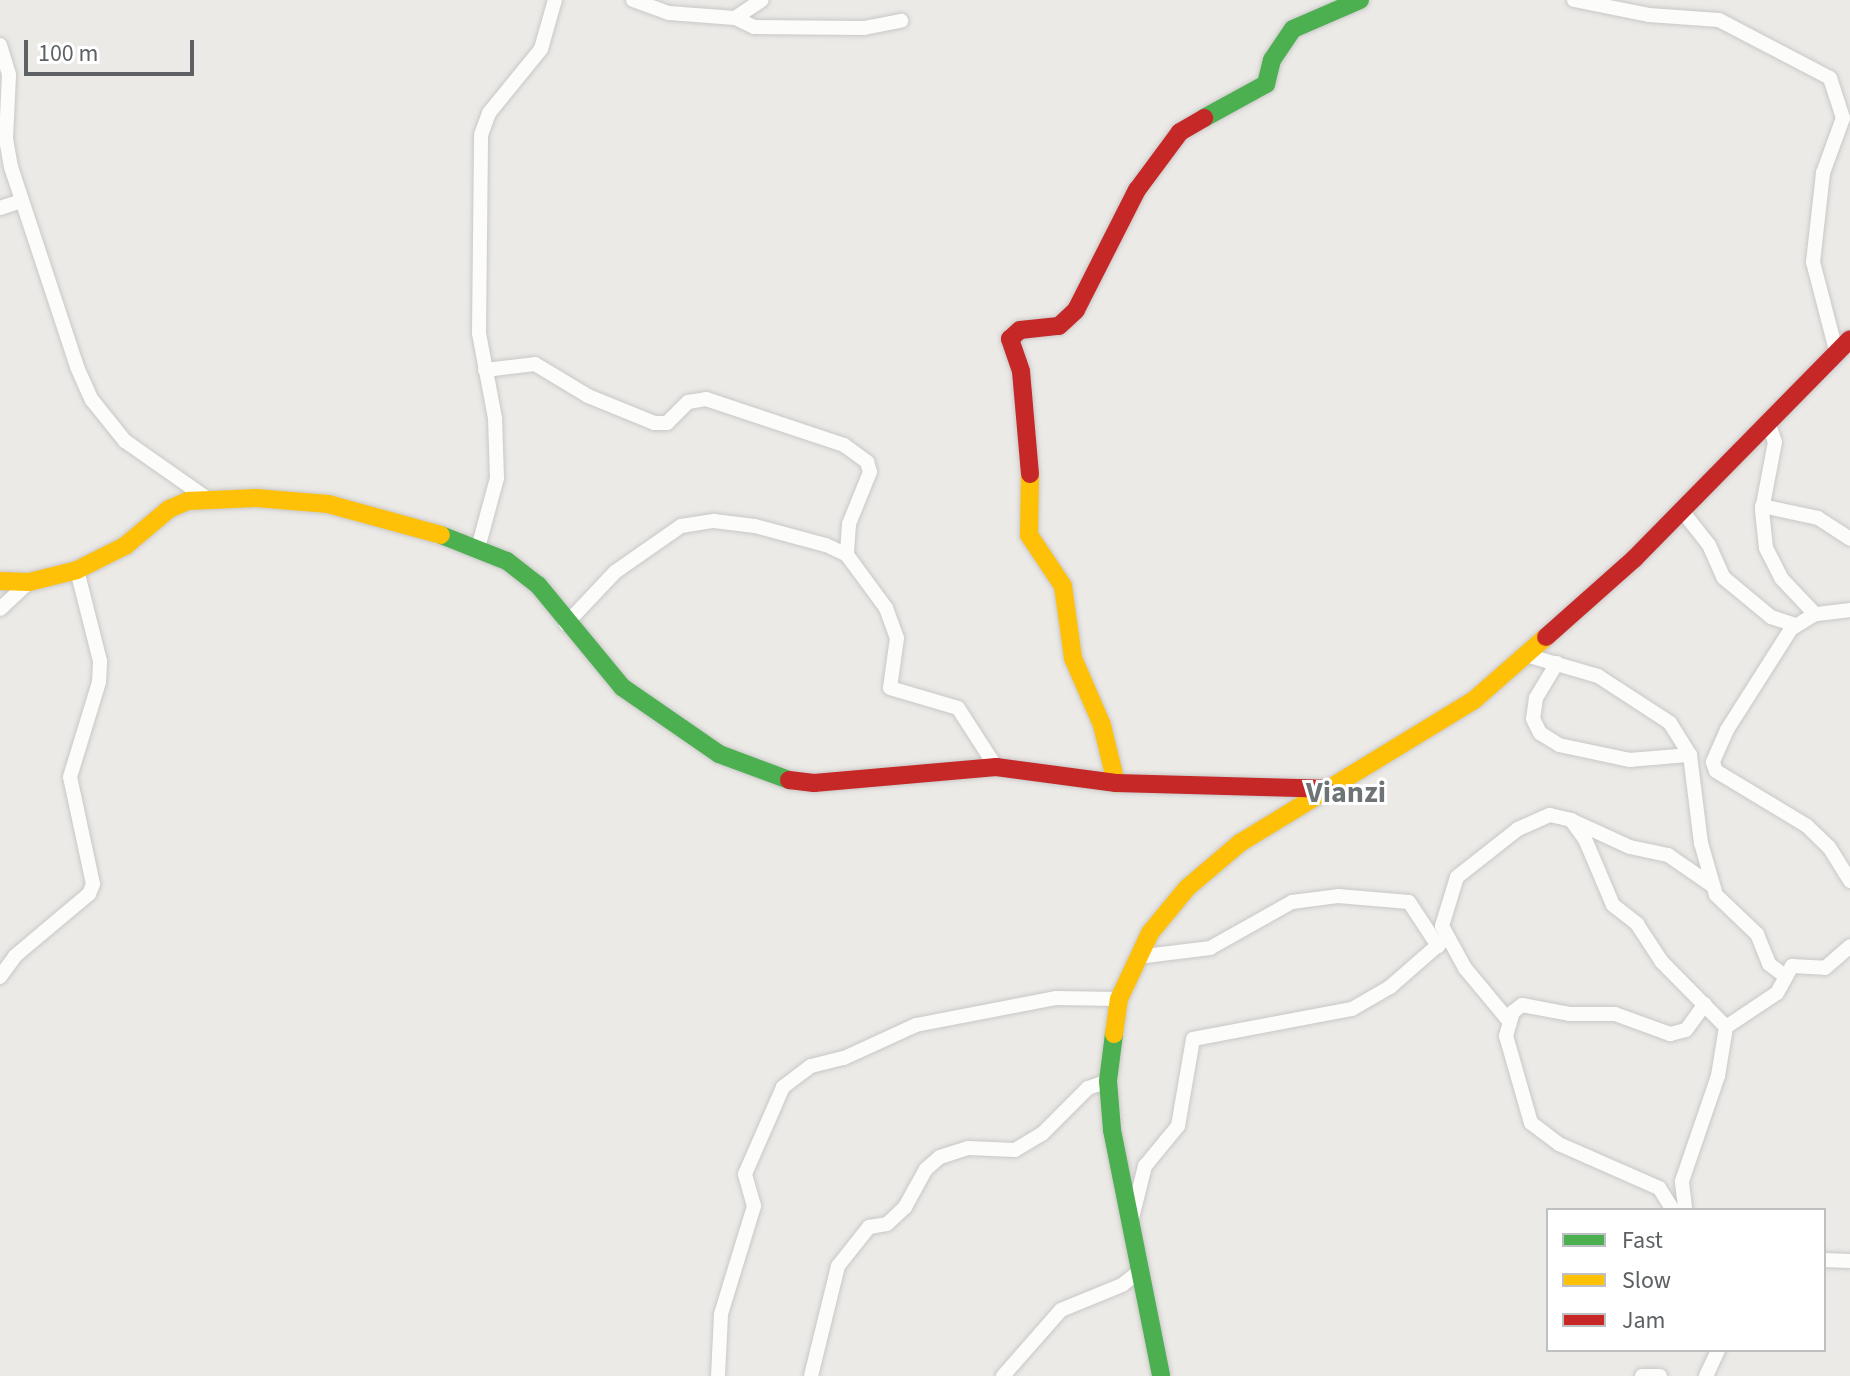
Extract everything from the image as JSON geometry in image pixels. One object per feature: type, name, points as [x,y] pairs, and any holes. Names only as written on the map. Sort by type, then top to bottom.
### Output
[{"type":"street","points":[[478,548],[497,478],[495,418],[478,316],[481,135],[489,113],[541,49],[555,0]]},
{"type":"street","points":[[633,0],[669,13],[735,18],[754,27],[864,28],[901,21]]},
{"type":"street","points":[[735,18],[762,0]]},
{"type":"street","points":[[1116,783],[1102,725],[1073,658],[1063,586],[1029,535],[1031,446],[1021,371],[1010,339],[1020,330],[1059,326],[1076,310],[1137,190],[1180,132],[1266,84],[1272,60],[1293,29],[1360,0]]},
{"type":"street","points":[[1161,1376],[1131,1225],[1108,1081],[1119,999],[1137,957],[1187,888],[1240,843],[1325,789],[1447,720],[1526,655],[1683,512],[1768,421],[1844,352],[1813,262],[1823,173],[1843,118],[1830,78],[1719,20],[1649,15],[1574,0]]},
{"type":"street","points":[[0,45],[9,75],[6,139],[22,201],[38,237],[64,338],[92,400],[125,441],[205,497]]},
{"type":"street","points":[[0,208],[22,201]]},
{"type":"street","points":[[485,370],[535,364],[588,396],[654,423],[667,423],[688,402],[706,399],[844,445],[867,462],[870,472],[849,524],[847,555]]},
{"type":"street","points":[[1768,421],[1775,442],[1762,506],[1761,531],[1772,564],[1815,614]]},
{"type":"street","points":[[0,581],[29,582],[77,570],[125,546],[169,509],[205,497],[328,504],[478,548],[522,571],[622,687],[719,754],[757,772],[814,783],[996,767],[1116,783],[1325,789]]},
{"type":"street","points":[[1762,506],[1818,518],[1850,539]]},
{"type":"street","points":[[1683,512],[1709,545],[1724,578],[1771,617],[1796,625]]},
{"type":"street","points":[[566,624],[615,572],[681,526],[714,521],[755,526],[847,555],[873,587],[895,628],[890,688],[897,694],[958,708],[996,767]]},
{"type":"street","points":[[0,977],[15,956],[89,894],[93,884],[70,777],[99,682],[100,661],[77,570]]},
{"type":"street","points":[[0,609],[29,582]]},
{"type":"street","points":[[1850,610],[1815,614],[1796,625],[1727,730],[1713,762],[1716,771],[1807,826],[1829,847],[1850,881]]},
{"type":"street","points":[[1526,655],[1598,676],[1670,723],[1690,755],[1701,843],[1713,886],[1722,905],[1757,934],[1769,964],[1786,977]]},
{"type":"street","points":[[1557,663],[1536,698],[1533,719],[1540,733],[1559,745],[1630,760],[1690,755]]},
{"type":"street","points":[[1131,1225],[1145,1166],[1178,1126],[1193,1039],[1352,1009],[1390,987],[1442,942],[1444,914],[1457,877],[1536,818],[1571,820],[1630,847],[1668,855],[1713,886]]},
{"type":"street","points":[[1571,820],[1585,839],[1613,905],[1637,924],[1662,962],[1726,1027]]},
{"type":"street","points":[[1137,957],[1210,948],[1292,902],[1338,896],[1409,902],[1509,1021]]},
{"type":"street","points":[[1680,1207],[1686,1163],[1718,1076],[1726,1027],[1777,993],[1796,965],[1817,970],[1833,963],[1841,949],[1850,946]]},
{"type":"street","points":[[718,1376],[721,1314],[754,1206],[745,1174],[783,1087],[811,1066],[844,1058],[916,1025],[1056,998],[1119,999]]},
{"type":"street","points":[[1680,1207],[1651,1183],[1559,1144],[1531,1123],[1508,1049],[1509,1021],[1522,1005],[1569,1014],[1615,1014],[1670,1034],[1686,1030],[1705,1004]]},
{"type":"street","points":[[811,1376],[838,1266],[869,1227],[887,1224],[905,1207],[926,1169],[940,1157],[968,1148],[1015,1150],[1042,1134],[1088,1088],[1108,1081]]},
{"type":"street","points":[[1826,1260],[1850,1261]]},
{"type":"street","points":[[1003,1376],[1061,1310],[1112,1290],[1140,1271]]},
{"type":"street","points":[[1706,1376],[1717,1352]]},
{"type":"street","points":[[1642,1376],[1660,1376]]},
{"type":"traffic: fast","points":[[1204,118],[1266,84],[1272,60],[1293,29],[1360,0]]},
{"type":"traffic: fast","points":[[441,535],[507,561],[538,585],[622,687],[719,754],[789,780]]},
{"type":"traffic: fast","points":[[1114,1034],[1108,1081],[1112,1130],[1161,1376]]},
{"type":"traffic: slow","points":[[1030,474],[1029,535],[1063,586],[1073,658],[1102,725],[1116,783]]},
{"type":"traffic: slow","points":[[0,581],[29,582],[77,570],[125,546],[169,509],[188,501],[256,498],[328,504],[441,535]]},
{"type":"traffic: slow","points":[[1114,1034],[1119,999],[1150,933],[1187,888],[1240,843],[1474,700],[1546,637]]},
{"type":"traffic: jam","points":[[1030,474],[1021,371],[1010,339],[1020,330],[1059,326],[1076,310],[1137,190],[1180,132],[1204,118]]},
{"type":"traffic: jam","points":[[1546,637],[1634,559],[1850,339]]},
{"type":"traffic: jam","points":[[789,780],[814,783],[996,767],[1116,783],[1325,789]]},
{"type":"district","name":"Vianzi","points":[[1346,793]]}]
